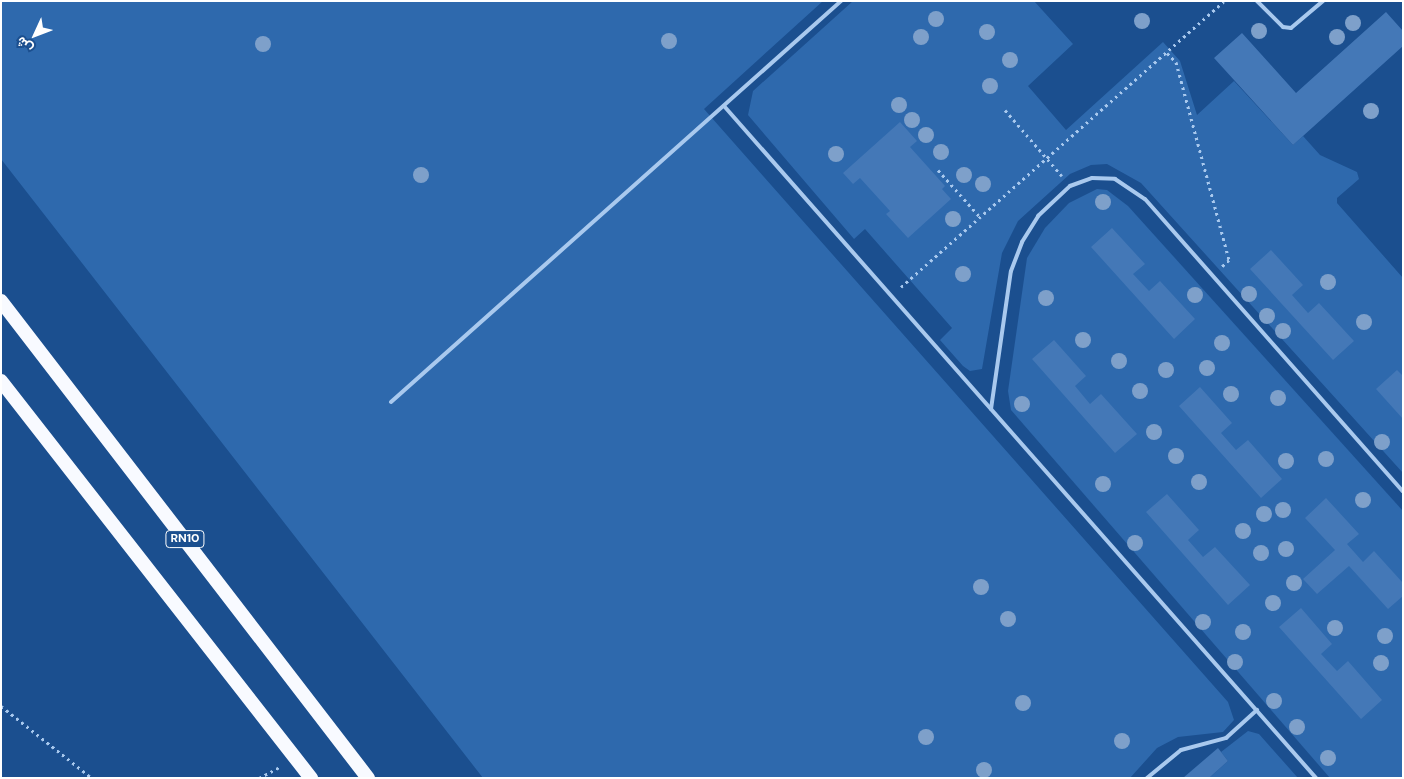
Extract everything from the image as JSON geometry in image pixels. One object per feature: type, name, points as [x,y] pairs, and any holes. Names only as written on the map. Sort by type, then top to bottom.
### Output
[{"type":"highway","name":"RN10","points":[[1,301],[368,778]]},
{"type":"highway","points":[[1,381],[311,778]]},
{"type":"lane","points":[[390,402],[841,1]]},
{"type":"lane","points":[[1257,1],[1283,27],[1291,28],[1323,1]]},
{"type":"lane","points":[[724,106],[1316,778]]},
{"type":"lane","points":[[991,410],[1016,256],[1038,216],[1070,186],[1104,178],[1126,184],[1145,199],[1403,492]]},
{"type":"lane","points":[[1147,778],[1181,750],[1226,738],[1257,710]]},
{"type":"path","points":[[891,295],[1224,1]]},
{"type":"path","points":[[1167,52],[1176,62],[1229,260],[1212,275]]},
{"type":"path","points":[[1005,110],[1070,186]]},
{"type":"path","points":[[938,170],[980,217]]},
{"type":"path","points":[[1,706],[92,778]]},
{"type":"path","points":[[259,778],[296,758]]},
{"type":"shaded area","points":[[1,1],[823,1],[704,109],[1228,702],[1234,720],[1223,732],[1178,737],[1157,748],[1130,778],[483,778],[1,159]]},
{"type":"shaded area","points":[[853,1],[1034,1],[1073,44],[1028,86],[1066,130],[1163,42],[1180,61],[1197,115],[1234,81],[1293,145],[1303,136],[1320,155],[1357,172],[1359,179],[1337,198],[1337,203],[1403,278],[1403,473],[1141,183],[1107,164],[1091,165],[1070,174],[1018,221],[1002,253],[982,369],[970,371],[963,366],[940,340],[952,328],[865,229],[854,239],[748,115],[753,91]]},
{"type":"shaded area","points":[[1097,189],[1107,190],[1128,206],[1403,511],[1403,778],[1330,778],[1011,410],[1008,391],[1027,258],[1045,228],[1069,203]]},
{"type":"shaded area","points":[[1248,731],[1259,734],[1298,778],[1209,778],[1228,761],[1221,752]]},
{"type":"building","points":[[1386,12],[1403,31],[1403,46],[1293,145],[1214,58],[1242,33],[1296,93]]},
{"type":"building","points":[[900,122],[917,141],[910,147],[945,186],[942,189],[951,199],[908,238],[886,214],[890,211],[860,178],[853,184],[843,173]]},
{"type":"building","points":[[1112,228],[1145,264],[1133,274],[1149,291],[1160,281],[1195,319],[1174,339],[1091,247]]},
{"type":"building","points":[[1271,250],[1303,285],[1292,295],[1308,313],[1319,303],[1354,341],[1333,360],[1250,269]]},
{"type":"building","points":[[1054,340],[1086,376],[1075,386],[1090,404],[1101,394],[1137,434],[1115,453],[1032,359]]},
{"type":"building","points":[[1397,370],[1403,376],[1403,419],[1376,389]]},
{"type":"building","points":[[1200,387],[1232,423],[1221,433],[1236,450],[1248,440],[1282,479],[1261,498],[1179,406]]},
{"type":"building","points":[[1167,494],[1199,530],[1188,540],[1203,557],[1215,547],[1250,585],[1228,605],[1146,512]]},
{"type":"building","points":[[1326,498],[1359,534],[1347,544],[1363,562],[1374,551],[1403,583],[1403,596],[1388,609],[1349,566],[1317,594],[1303,579],[1335,550],[1305,518]]},
{"type":"building","points":[[1301,608],[1332,644],[1321,654],[1337,671],[1348,661],[1382,700],[1361,719],[1279,627]]},
{"type":"building","points":[[1218,748],[1228,761],[1209,778],[1183,778]]}]
